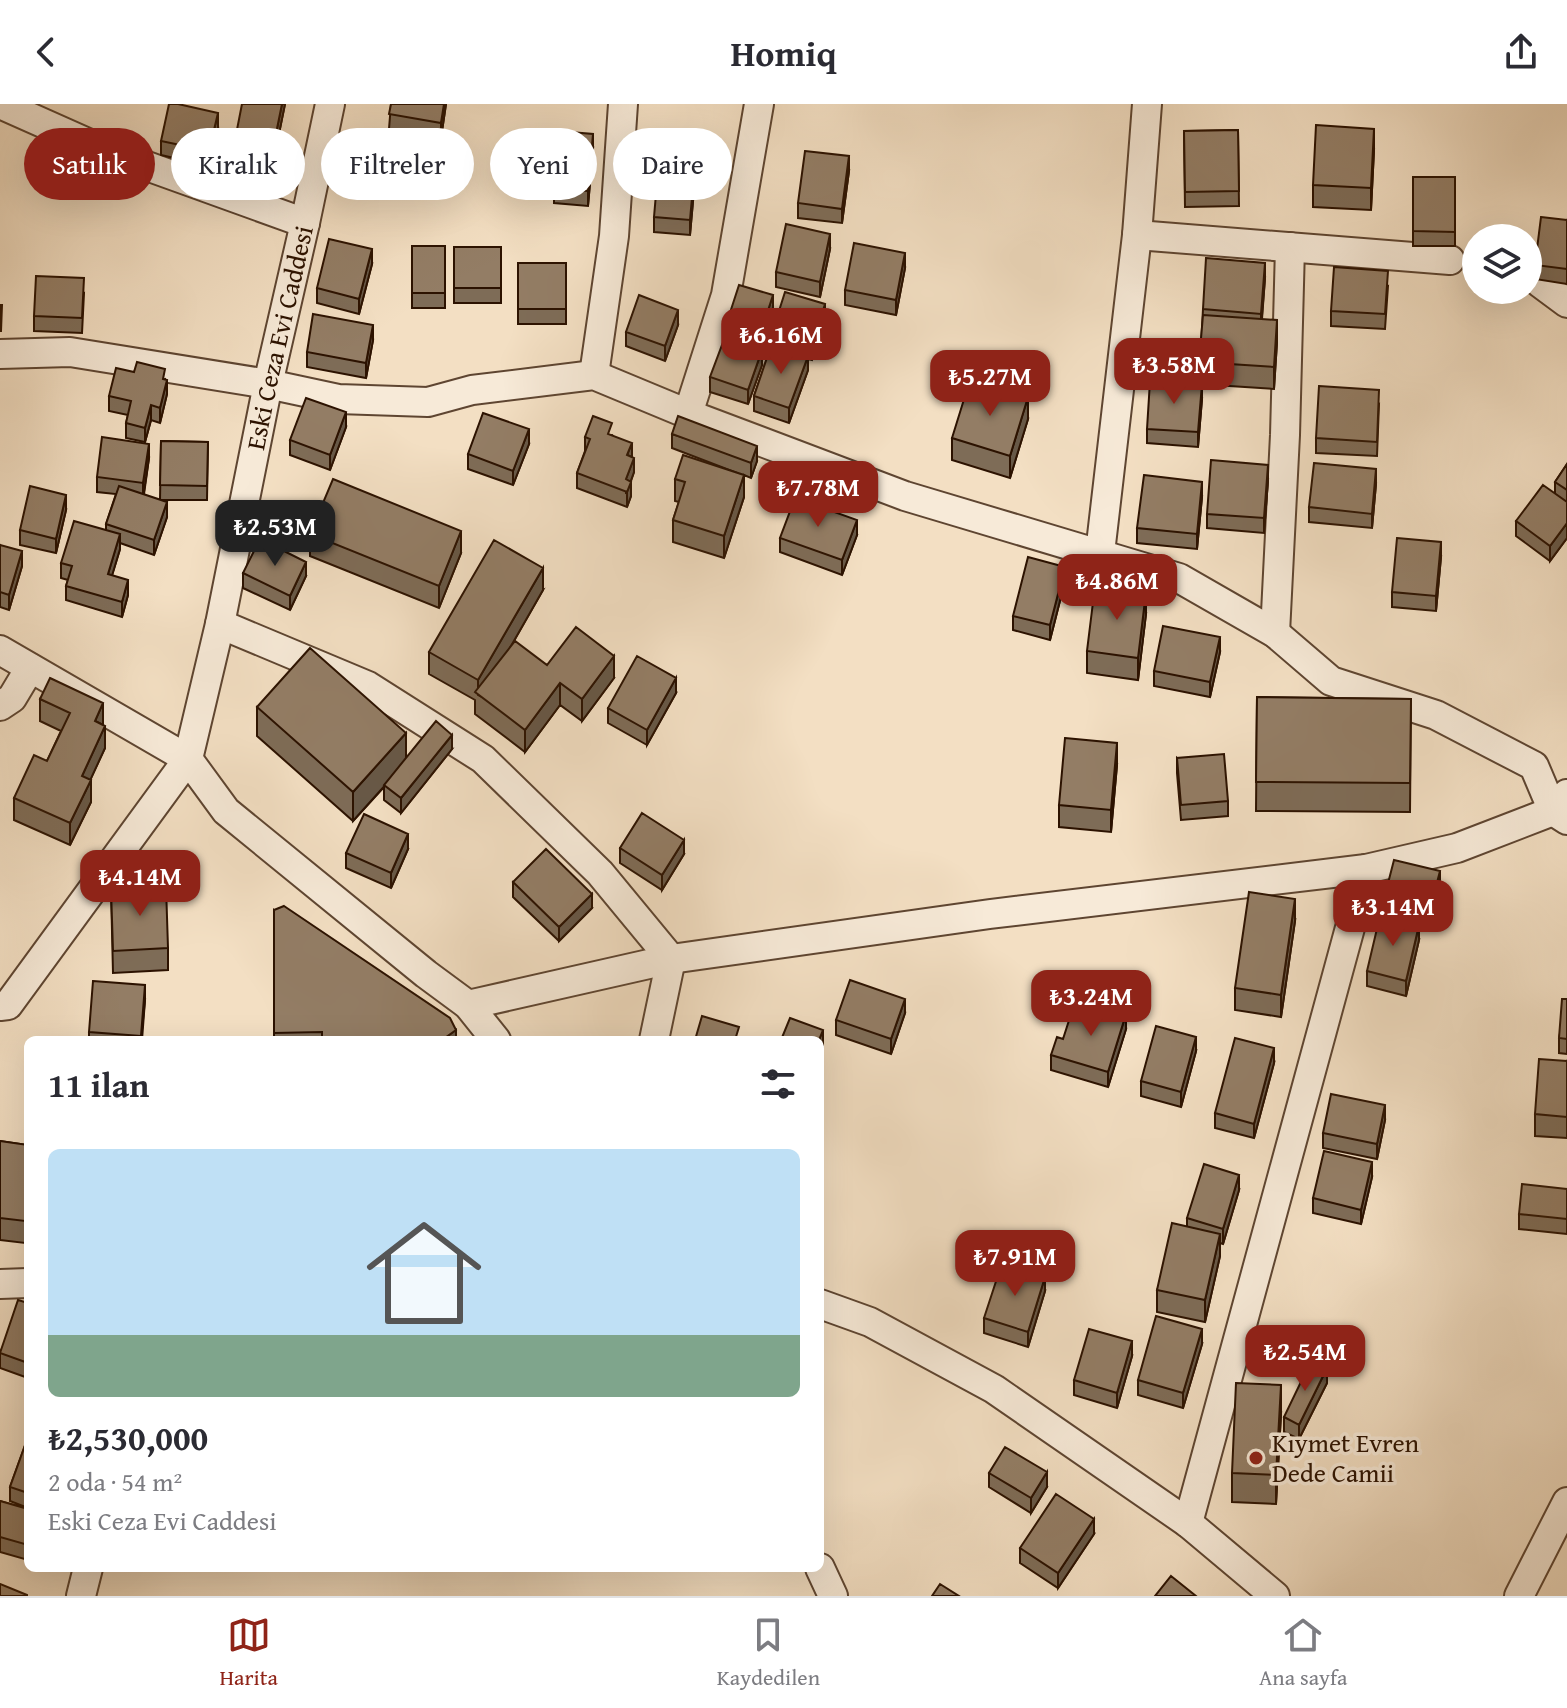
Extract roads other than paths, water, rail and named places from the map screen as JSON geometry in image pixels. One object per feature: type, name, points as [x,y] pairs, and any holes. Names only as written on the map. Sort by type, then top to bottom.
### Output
[{"type":"street","points":[[0,104],[108,152],[305,223]]},
{"type":"street","name":"Eski Ceza Evi Caddesi","points":[[188,759],[220,624],[268,384],[330,104]]},
{"type":"street","points":[[594,375],[614,236],[623,104]]},
{"type":"street","points":[[688,414],[726,295],[759,104]]},
{"type":"street","points":[[1100,553],[1137,235],[1147,104]]},
{"type":"street","points":[[1137,235],[1450,260]]},
{"type":"street","points":[[1275,633],[1290,247]]},
{"type":"street","points":[[1542,284],[1567,303]]},
{"type":"street","points":[[0,354],[70,352],[268,384],[338,399],[428,402],[472,390],[594,375],[905,496],[1179,578],[1275,633],[1331,681],[1436,715],[1534,766],[1562,808],[1457,848],[1366,869],[990,914],[671,959],[468,1005]]},
{"type":"street","points":[[220,624],[368,686],[483,759],[600,873],[671,959]]},
{"type":"street","points":[[0,650],[188,759],[226,811],[468,1005],[493,1036]]},
{"type":"street","points":[[0,706],[12,698],[30,668]]},
{"type":"street","points":[[0,1006],[8,1005],[188,759]]},
{"type":"street","points":[[1188,1523],[1366,869]]},
{"type":"street","points":[[655,1036],[671,959]]},
{"type":"street","points":[[0,1284],[24,1283]]},
{"type":"street","points":[[824,1305],[870,1322],[994,1389],[1188,1523],[1275,1596]]},
{"type":"street","points":[[1519,1596],[1567,1502]]},
{"type":"street","points":[[81,1596],[87,1572]]},
{"type":"street","points":[[822,1572],[833,1596]]},
{"type":"place","name":"Kıymet Evren Dede Camii","points":[[1256,1458]]}]
